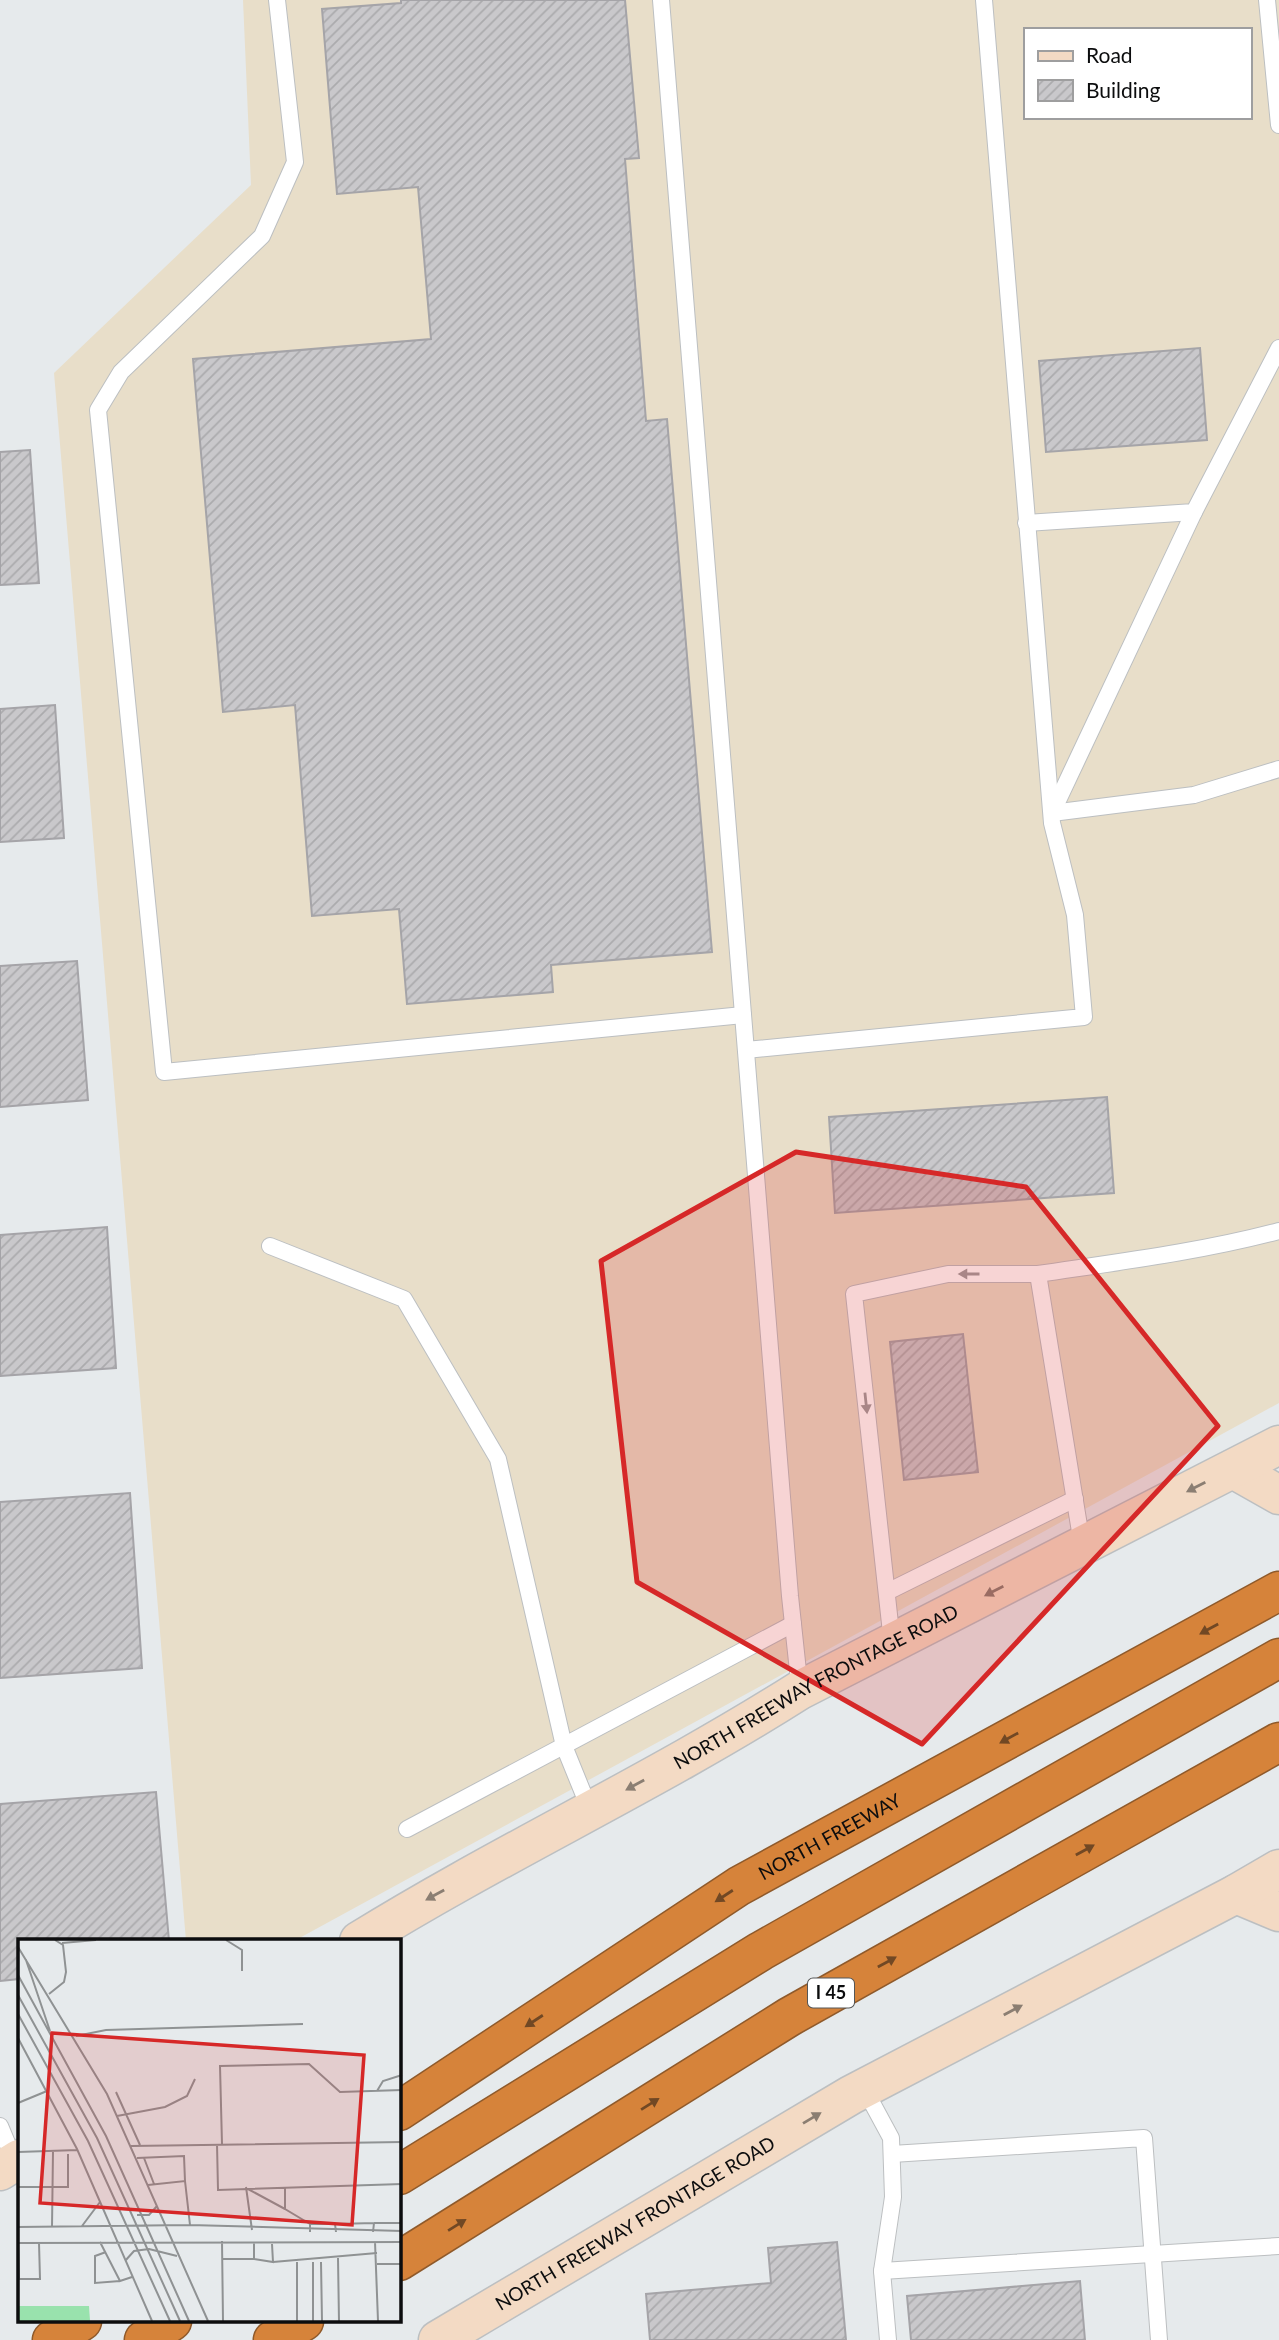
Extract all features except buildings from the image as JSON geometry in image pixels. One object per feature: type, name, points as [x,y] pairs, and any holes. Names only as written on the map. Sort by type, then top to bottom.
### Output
[{"type":"highway","name":"NORTH FREEWAY","points":[[401,2110],[739,1885],[1274,1594]]},
{"type":"highway","points":[[401,2174],[761,1951],[1276,1659]]},
{"type":"highway","name":"I 45","points":[[401,2260],[789,2017],[1277,1743]]},
{"type":"highway","points":[[52,2340],[80,2322]]},
{"type":"highway","points":[[144,2340],[171,2322]]},
{"type":"highway","points":[[273,2340],[302,2322]]},
{"type":"main road","name":"NORTH FREEWAY FRONTAGE ROAD","points":[[362,1939],[426,1900],[742,1727],[800,1690],[1279,1445]]},
{"type":"main road","points":[[1233,1469],[1279,1495]]},
{"type":"main road","name":"NORTH FREEWAY FRONTAGE ROAD","points":[[438,2340],[864,2088],[1279,1869]]},
{"type":"main road","points":[[1236,1894],[1279,1912]]},
{"type":"lane","points":[[277,0],[295,162],[262,236],[121,372],[98,410],[164,1072],[743,1015]]},
{"type":"lane","points":[[661,0],[800,1690]]},
{"type":"lane","points":[[746,1050],[1084,1017],[1075,915],[1052,823],[984,0]]},
{"type":"lane","points":[[1266,0],[1279,125]]},
{"type":"lane","points":[[1052,813],[1194,512],[1279,348]]},
{"type":"lane","points":[[1026,523],[1194,512]]},
{"type":"lane","points":[[1052,813],[1194,794],[1279,769]]},
{"type":"lane","points":[[892,1643],[854,1294],[948,1274],[1038,1274],[1136,1260],[1279,1231]]},
{"type":"lane","points":[[270,1246],[404,1299],[498,1459],[564,1746],[590,1810]]},
{"type":"lane","points":[[1038,1274],[1083,1545]]},
{"type":"lane","points":[[887,1592],[1075,1499]]},
{"type":"lane","points":[[407,1829],[793,1624]]},
{"type":"lane","points":[[864,2088],[891,2138],[893,2197],[882,2272],[888,2340]]},
{"type":"lane","points":[[0,2126],[11,2164]]},
{"type":"lane","points":[[892,2154],[1144,2138],[1158,2340]]},
{"type":"lane","points":[[882,2272],[1279,2246]]},
{"type":"highlighted area","points":[[796,1152],[1026,1187],[1218,1426],[922,1744],[637,1582],[601,1261]]},
{"type":"shaded area","points":[[243,0],[1279,0],[1279,1403],[298,1939],[186,1939],[54,373],[251,185]]}]
